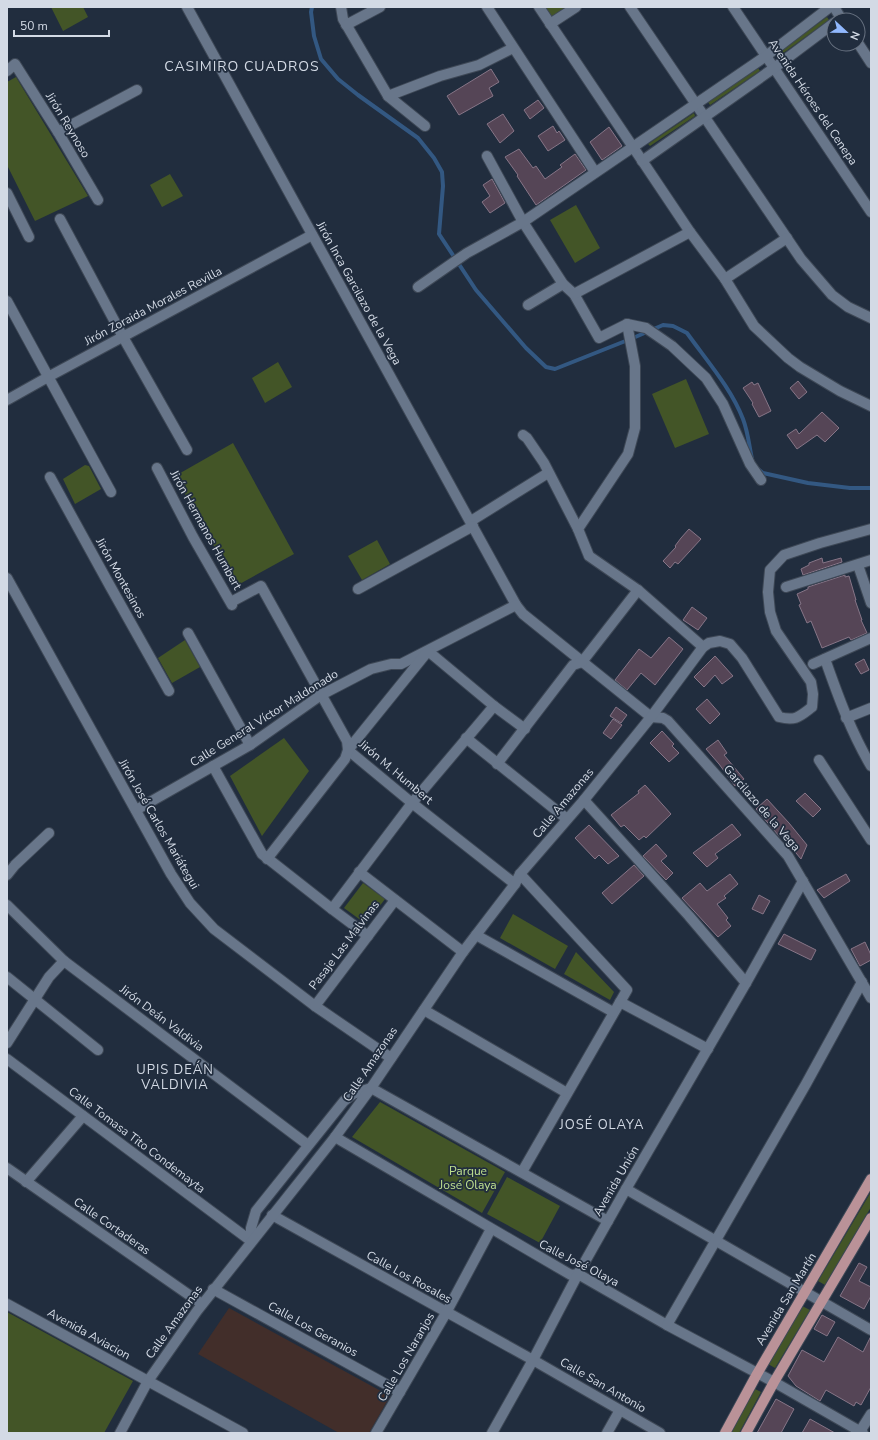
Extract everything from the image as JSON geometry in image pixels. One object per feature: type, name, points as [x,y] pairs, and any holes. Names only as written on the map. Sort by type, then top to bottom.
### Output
[{"type":"main road","name":"Avenida San Martín","points":[[725,1433],[756,1374],[871,1179]]},
{"type":"main road","points":[[746,1433],[821,1301],[871,1218]]},
{"type":"street","name":"Jirón Inca Garcilazo de la Vega","points":[[187,7],[510,591],[516,605]]},
{"type":"street","points":[[341,7],[343,19],[346,25],[388,96],[425,126]]},
{"type":"street","points":[[346,25],[380,7]]},
{"type":"street","points":[[487,7],[595,172]]},
{"type":"street","points":[[539,7],[690,232],[725,278],[754,326],[788,358],[840,391],[871,406]]},
{"type":"street","points":[[550,24],[576,7]]},
{"type":"street","points":[[630,7],[801,259],[832,295],[848,307],[871,318]]},
{"type":"street","name":"Avenida Héroes del Cenepa","points":[[733,7],[871,212]]},
{"type":"street","points":[[422,285],[467,253],[523,222],[766,56],[830,7]]},
{"type":"street","points":[[642,161],[826,30]]},
{"type":"street","points":[[388,96],[440,76],[479,65],[513,48]]},
{"type":"street","points":[[864,52],[871,63]]},
{"type":"street","name":"Jirón Reynoso","points":[[7,71],[16,64],[98,200]]},
{"type":"street","points":[[58,132],[137,90]]},
{"type":"street","points":[[487,156],[523,222],[563,284],[574,294],[599,338],[627,324],[646,328],[672,346],[706,378],[723,404],[750,464],[761,480]]},
{"type":"street","points":[[7,193],[29,237]]},
{"type":"street","points":[[60,219],[123,337],[188,450]]},
{"type":"street","points":[[574,294],[690,232]]},
{"type":"street","name":"Jirón Zoraida Morales Revilla","points":[[7,400],[312,235]]},
{"type":"street","points":[[725,278],[787,238]]},
{"type":"street","points":[[528,305],[563,284]]},
{"type":"street","points":[[7,300],[111,492]]},
{"type":"street","points":[[578,529],[628,454],[635,428],[635,366],[627,324]]},
{"type":"street","points":[[522,435],[527,438],[544,463],[578,529],[589,556],[638,590],[706,645],[720,641],[730,644],[742,658],[779,717],[790,720],[801,716],[812,707],[813,694],[811,682],[776,631],[770,612],[768,592],[770,570],[784,555],[871,529]]},
{"type":"street","name":"Jirón Hermanos Humbert","points":[[157,468],[193,537],[232,604],[260,586]]},
{"type":"street","points":[[358,589],[472,524],[548,473]]},
{"type":"street","name":"Jirón Montesinos","points":[[50,477],[169,691]]},
{"type":"street","points":[[786,587],[871,560]]},
{"type":"street","points":[[858,565],[871,603]]},
{"type":"street","name":"Jirón José Carlos Mariátegui","points":[[7,578],[175,881],[190,903],[214,928],[315,1006],[390,1058]]},
{"type":"street","name":"Jirón M. Humbert","points":[[260,586],[347,741],[348,750],[412,803],[515,884]]},
{"type":"street","points":[[497,764],[573,665],[582,662],[638,590]]},
{"type":"street","points":[[516,605],[523,614],[651,717]]},
{"type":"street","name":"Calle General Víctor Maldonado","points":[[136,810],[250,745],[321,696],[371,669],[391,664],[401,664],[516,605]]},
{"type":"street","points":[[188,633],[250,745]]},
{"type":"street","points":[[813,664],[871,638]]},
{"type":"street","name":"Calle Amazonas","points":[[120,1433],[148,1381],[202,1304],[335,1137],[371,1088],[463,952],[515,884],[520,874],[584,800],[651,717],[706,645]]},
{"type":"street","points":[[267,859],[345,759],[348,750],[428,651],[494,706],[525,729]]},
{"type":"street","points":[[825,659],[846,718],[858,744],[871,766]]},
{"type":"street","points":[[332,910],[412,803],[494,706]]},
{"type":"street","points":[[846,718],[871,708]]},
{"type":"street","name":"Garcilazo de la Vega","points":[[651,717],[663,718],[668,721],[788,856],[871,998]]},
{"type":"street","points":[[466,738],[567,819]]},
{"type":"street","points":[[819,760],[871,840]]},
{"type":"street","points":[[213,766],[262,854],[332,910],[368,936]]},
{"type":"street","points":[[584,800],[689,916],[746,983]]},
{"type":"street","points":[[7,875],[15,865],[48,833]]},
{"type":"street","points":[[359,872],[463,952]]},
{"type":"street","points":[[520,874],[627,990],[522,1172]]},
{"type":"street","name":"Avenida Unión","points":[[492,1433],[533,1360],[578,1274],[746,983],[803,881]]},
{"type":"street","name":"Pasaje Las Malvinas","points":[[315,1006],[395,900]]},
{"type":"street","name":"Jirón Deán Valdivia","points":[[7,905],[64,961],[308,1145]]},
{"type":"street","points":[[476,934],[613,1012]]},
{"type":"street","points":[[7,1042],[50,977],[64,961]]},
{"type":"street","points":[[7,978],[98,1050]]},
{"type":"street","points":[[667,1325],[806,1084],[862,982]]},
{"type":"street","points":[[620,1002],[708,1049]]},
{"type":"street","points":[[424,1010],[567,1093]]},
{"type":"street","name":"Calle Tomasa Tito Condemayta","points":[[7,1059],[251,1241]]},
{"type":"street","points":[[251,1241],[251,1228],[256,1211],[344,1101],[353,1094],[371,1088],[608,1221]]},
{"type":"street","points":[[26,1182],[83,1116]]},
{"type":"street","name":"Calle José Olaya","points":[[335,1137],[571,1275],[578,1274],[667,1325],[756,1374],[774,1382],[861,1432]]},
{"type":"street","name":"Calle Cortaderas","points":[[7,1168],[202,1304]]},
{"type":"street","points":[[626,1189],[871,1330]]},
{"type":"street","name":"Calle Los Rosales","points":[[272,1215],[533,1360]]},
{"type":"street","name":"Calle Los Naranjos","points":[[376,1433],[446,1313],[491,1229]]},
{"type":"street","name":"Calle Los Geranios","points":[[213,1289],[400,1392]]},
{"type":"street","name":"Avenida Aviacion","points":[[7,1304],[243,1433]]},
{"type":"street","name":"Calle San Antonio","points":[[533,1360],[660,1433]]},
{"type":"street","points":[[607,1433],[620,1410]]},
{"type":"street","points":[[861,1432],[871,1414]]},
{"type":"shaded area","points":[[229,1308],[390,1396],[369,1433],[339,1433],[198,1354]]},
{"type":"green space","points":[[51,7],[83,7],[88,17],[63,31]]},
{"type":"green space","points":[[544,7],[569,7],[552,18]]},
{"type":"green space","points":[[826,18],[826,22],[782,54],[780,51]]},
{"type":"green space","points":[[758,68],[760,71],[710,105],[708,102]]},
{"type":"green space","points":[[16,77],[88,196],[35,221],[7,165],[7,82]]},
{"type":"green space","points":[[694,113],[695,116],[650,146],[648,144]]},
{"type":"green space","points":[[170,174],[183,196],[162,207],[150,185]]},
{"type":"green space","points":[[576,205],[600,248],[575,263],[550,220]]},
{"type":"green space","points":[[278,362],[292,387],[265,403],[252,378]]},
{"type":"green space","points":[[686,379],[709,434],[675,448],[652,394]]},
{"type":"green space","points":[[233,443],[294,554],[236,586],[175,476]]},
{"type":"green space","points":[[85,465],[89,466],[101,489],[75,504],[63,479]]},
{"type":"green space","points":[[377,540],[390,564],[362,580],[348,556]]},
{"type":"green space","points":[[185,640],[200,667],[172,683],[158,658]]},
{"type":"green space","points":[[284,738],[309,771],[262,836],[230,776]]},
{"type":"green space","points":[[363,883],[385,899],[366,924],[344,908]]},
{"type":"green space","points":[[513,914],[568,946],[555,969],[500,938]]},
{"type":"green space","points":[[576,952],[614,992],[610,1000],[564,974]]},
{"type":"green space","name":"Parque José Olaya","points":[[380,1102],[505,1172],[482,1213],[352,1137]]},
{"type":"green space","points":[[507,1177],[560,1206],[540,1243],[487,1214]]},
{"type":"green space","points":[[871,1192],[871,1207],[825,1285],[818,1281]]},
{"type":"green space","points":[[802,1306],[810,1310],[775,1368],[768,1364]]},
{"type":"green space","points":[[7,1312],[133,1381],[104,1433],[7,1433]]},
{"type":"green space","points":[[755,1389],[761,1392],[739,1433],[731,1433]]},
{"type":"building","points":[[491,69],[499,82],[489,88],[493,96],[459,115],[447,96]]},
{"type":"building","points":[[538,100],[544,108],[530,119],[524,110]]},
{"type":"building","points":[[503,114],[514,131],[500,143],[487,124]]},
{"type":"building","points":[[553,126],[557,133],[559,131],[565,140],[548,151],[538,136]]},
{"type":"building","points":[[609,127],[622,146],[602,160],[590,142]]},
{"type":"building","points":[[519,149],[533,168],[536,166],[545,179],[562,167],[560,165],[575,154],[586,170],[536,205],[505,157]]},
{"type":"building","points":[[492,179],[505,203],[490,213],[482,202],[490,196],[483,185]]},
{"type":"building","points":[[798,381],[807,392],[799,399],[790,388]]},
{"type":"building","points":[[752,382],[754,385],[758,383],[771,411],[759,417],[752,404],[753,403],[743,388]]},
{"type":"building","points":[[822,412],[839,428],[825,442],[817,435],[797,449],[787,435],[796,429],[799,434]]},
{"type":"building","points":[[689,529],[701,539],[678,564],[675,562],[670,568],[663,561],[676,547],[675,546]]},
{"type":"building","points":[[822,558],[823,563],[841,558],[842,562],[803,575],[801,569],[809,565],[809,563]]},
{"type":"building","points":[[845,575],[845,577],[849,576],[861,620],[867,633],[851,640],[849,637],[822,648],[811,621],[807,623],[799,605],[801,604],[797,594],[808,589],[808,587]]},
{"type":"building","points":[[692,607],[707,618],[698,630],[683,620]]},
{"type":"building","points":[[669,637],[683,649],[655,685],[641,673],[627,690],[615,680],[639,649],[651,658]]},
{"type":"building","points":[[715,656],[733,676],[722,684],[715,675],[704,687],[694,677]]},
{"type":"building","points":[[864,659],[869,670],[861,674],[855,664]]},
{"type":"building","points":[[707,699],[720,714],[710,724],[696,709]]},
{"type":"building","points":[[616,707],[627,715],[621,723],[610,716]]},
{"type":"building","points":[[613,719],[622,725],[611,739],[603,733]]},
{"type":"building","points":[[662,731],[674,744],[672,746],[679,753],[669,762],[650,743]]},
{"type":"building","points":[[718,740],[727,753],[724,755],[744,779],[735,786],[706,749]]},
{"type":"building","points":[[645,785],[671,814],[646,838],[644,836],[639,840],[624,825],[621,827],[611,815],[639,793],[638,791]]},
{"type":"building","points":[[805,793],[821,809],[813,817],[796,801]]},
{"type":"building","points":[[767,799],[807,845],[801,859],[756,809]]},
{"type":"building","points":[[732,824],[741,835],[715,854],[718,858],[707,867],[693,853]]},
{"type":"building","points":[[589,825],[619,856],[608,864],[599,855],[595,859],[575,838]]},
{"type":"building","points":[[656,844],[667,856],[661,861],[673,873],[666,880],[643,856]]},
{"type":"building","points":[[634,865],[644,876],[612,904],[602,893]]},
{"type":"building","points":[[730,874],[738,884],[724,896],[726,898],[717,904],[728,918],[726,920],[731,926],[718,937],[682,898],[700,883],[707,891]]},
{"type":"building","points":[[846,874],[850,881],[824,898],[817,890]]},
{"type":"building","points":[[759,895],[770,901],[763,914],[752,909]]},
{"type":"building","points":[[784,934],[816,950],[811,960],[778,944]]},
{"type":"building","points":[[865,942],[871,955],[871,960],[860,966],[851,949]]},
{"type":"building","points":[[859,1263],[867,1267],[859,1281],[871,1287],[871,1296],[864,1309],[840,1296]]},
{"type":"building","points":[[822,1315],[835,1322],[827,1336],[814,1329]]},
{"type":"building","points":[[871,1336],[871,1387],[861,1405],[856,1402],[854,1406],[826,1390],[820,1401],[796,1386],[788,1376],[802,1350],[824,1362],[838,1337],[863,1352]]},
{"type":"building","points":[[776,1399],[794,1409],[781,1433],[757,1433]]},
{"type":"building","points":[[810,1419],[835,1433],[802,1433]]},
{"type":"waterway","points":[[312,7],[311,12],[314,36],[321,59],[338,79],[418,138],[434,158],[442,172],[443,186],[439,234],[476,290],[526,348],[546,367],[555,369],[663,325],[673,326],[687,333],[732,396],[745,424],[752,459]]},
{"type":"waterway","points":[[758,469],[763,473],[808,483],[850,488],[871,488]]},
{"type":"district","name":"CASIMIRO CUADROS","points":[[242,66]]},
{"type":"district","name":"UPIS DEÁN VALDIVIA","points":[[175,1076]]},
{"type":"district","name":"JOSÉ OLAYA","points":[[602,1124]]}]
